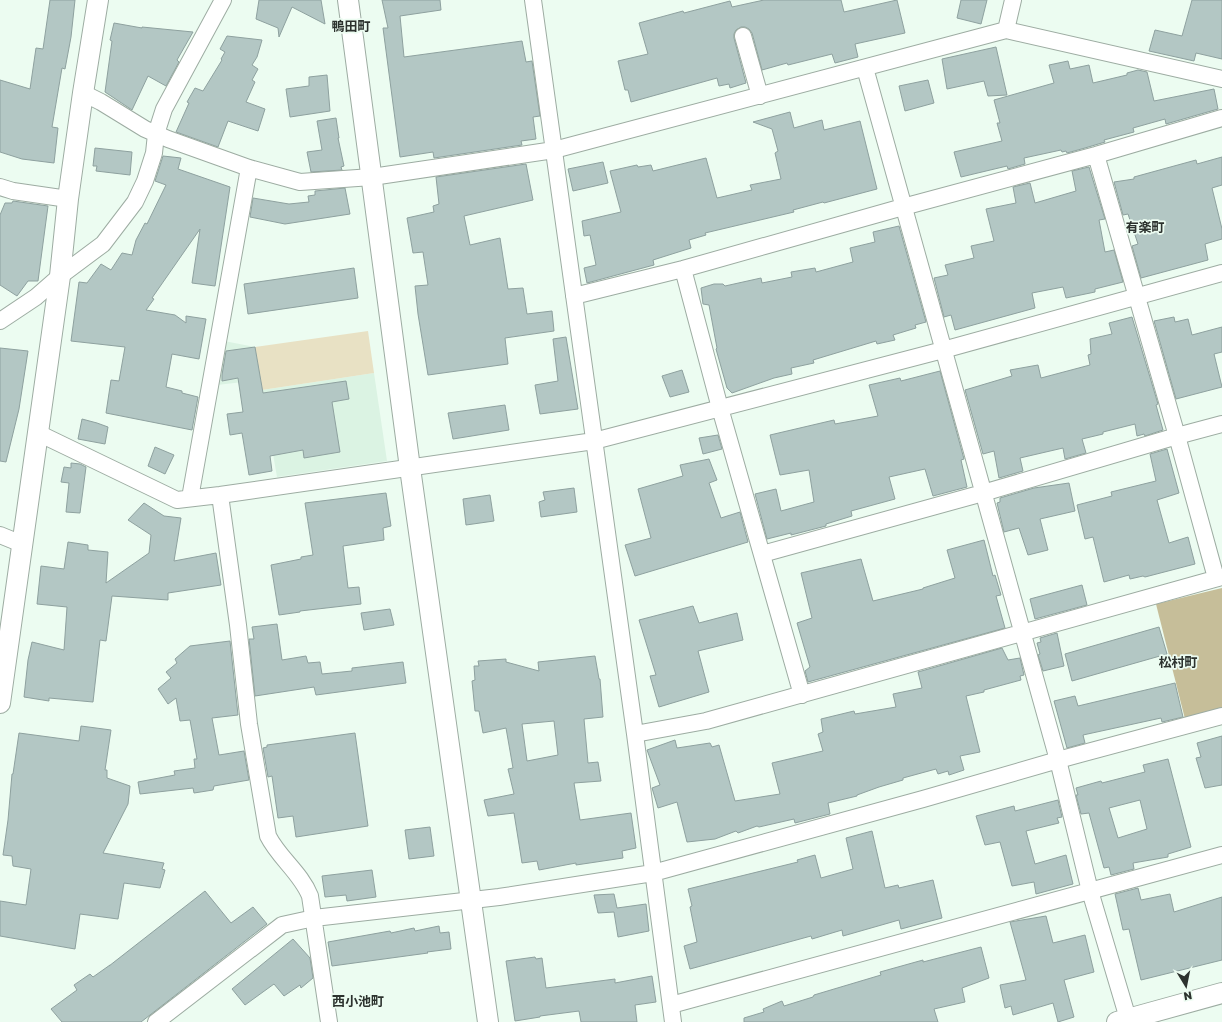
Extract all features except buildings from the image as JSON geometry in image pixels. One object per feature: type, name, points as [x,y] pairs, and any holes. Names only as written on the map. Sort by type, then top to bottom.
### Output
[{"type":"street","points":[[0,703],[60,276],[68,199],[98,0]]},
{"type":"street","points":[[0,321],[36,297],[60,276],[103,244],[135,202],[154,153],[156,134],[164,109],[223,0]]},
{"type":"street","points":[[348,0],[410,468],[488,1022]]},
{"type":"street","points":[[533,0],[635,734],[673,1022]]},
{"type":"street","points":[[1006,30],[1013,0]]},
{"type":"street","points":[[83,92],[145,130],[249,168],[300,182],[372,177],[554,150],[1006,30],[1222,78]]},
{"type":"street","points":[[743,36],[760,96]]},
{"type":"street","points":[[865,68],[1058,760],[1090,891],[1125,1021],[1222,993]]},
{"type":"street","points":[[574,296],[684,269],[903,207],[1096,155],[1222,118]]},
{"type":"street","points":[[635,734],[706,721],[1023,634],[1219,578],[1096,155]]},
{"type":"street","points":[[190,498],[249,168]]},
{"type":"street","points":[[0,187],[13,191],[68,199]]},
{"type":"street","points":[[684,269],[720,408],[802,695]]},
{"type":"street","points":[[38,433],[177,500],[220,495],[594,441],[943,350],[1136,296],[1222,274]]},
{"type":"street","points":[[762,554],[983,493],[1222,424]]},
{"type":"street","points":[[220,495],[238,625],[249,724],[268,836],[273,846],[307,888],[310,896],[329,1022]]},
{"type":"street","points":[[0,535],[22,544]]},
{"type":"street","points":[[156,1022],[282,925],[314,918],[470,901],[653,873],[915,802],[1058,760],[1222,716]]},
{"type":"street","points":[[670,1005],[1222,854]]},
{"type":"shaded area","points":[[368,331],[374,373],[262,390],[255,347]]},
{"type":"shaded area","points":[[224,341],[255,347],[261,380],[217,385]]},
{"type":"shaded area","points":[[374,373],[387,461],[277,477],[262,390]]},
{"type":"shaded area","points":[[1222,588],[1222,709],[1185,719],[1156,604]]},
{"type":"district","name":"鴨田町","points":[[351,26]]},
{"type":"district","name":"有楽町","points":[[1145,227]]},
{"type":"district","name":"松村町","points":[[1178,662]]},
{"type":"district","name":"西小池町","points":[[358,1001]]}]
